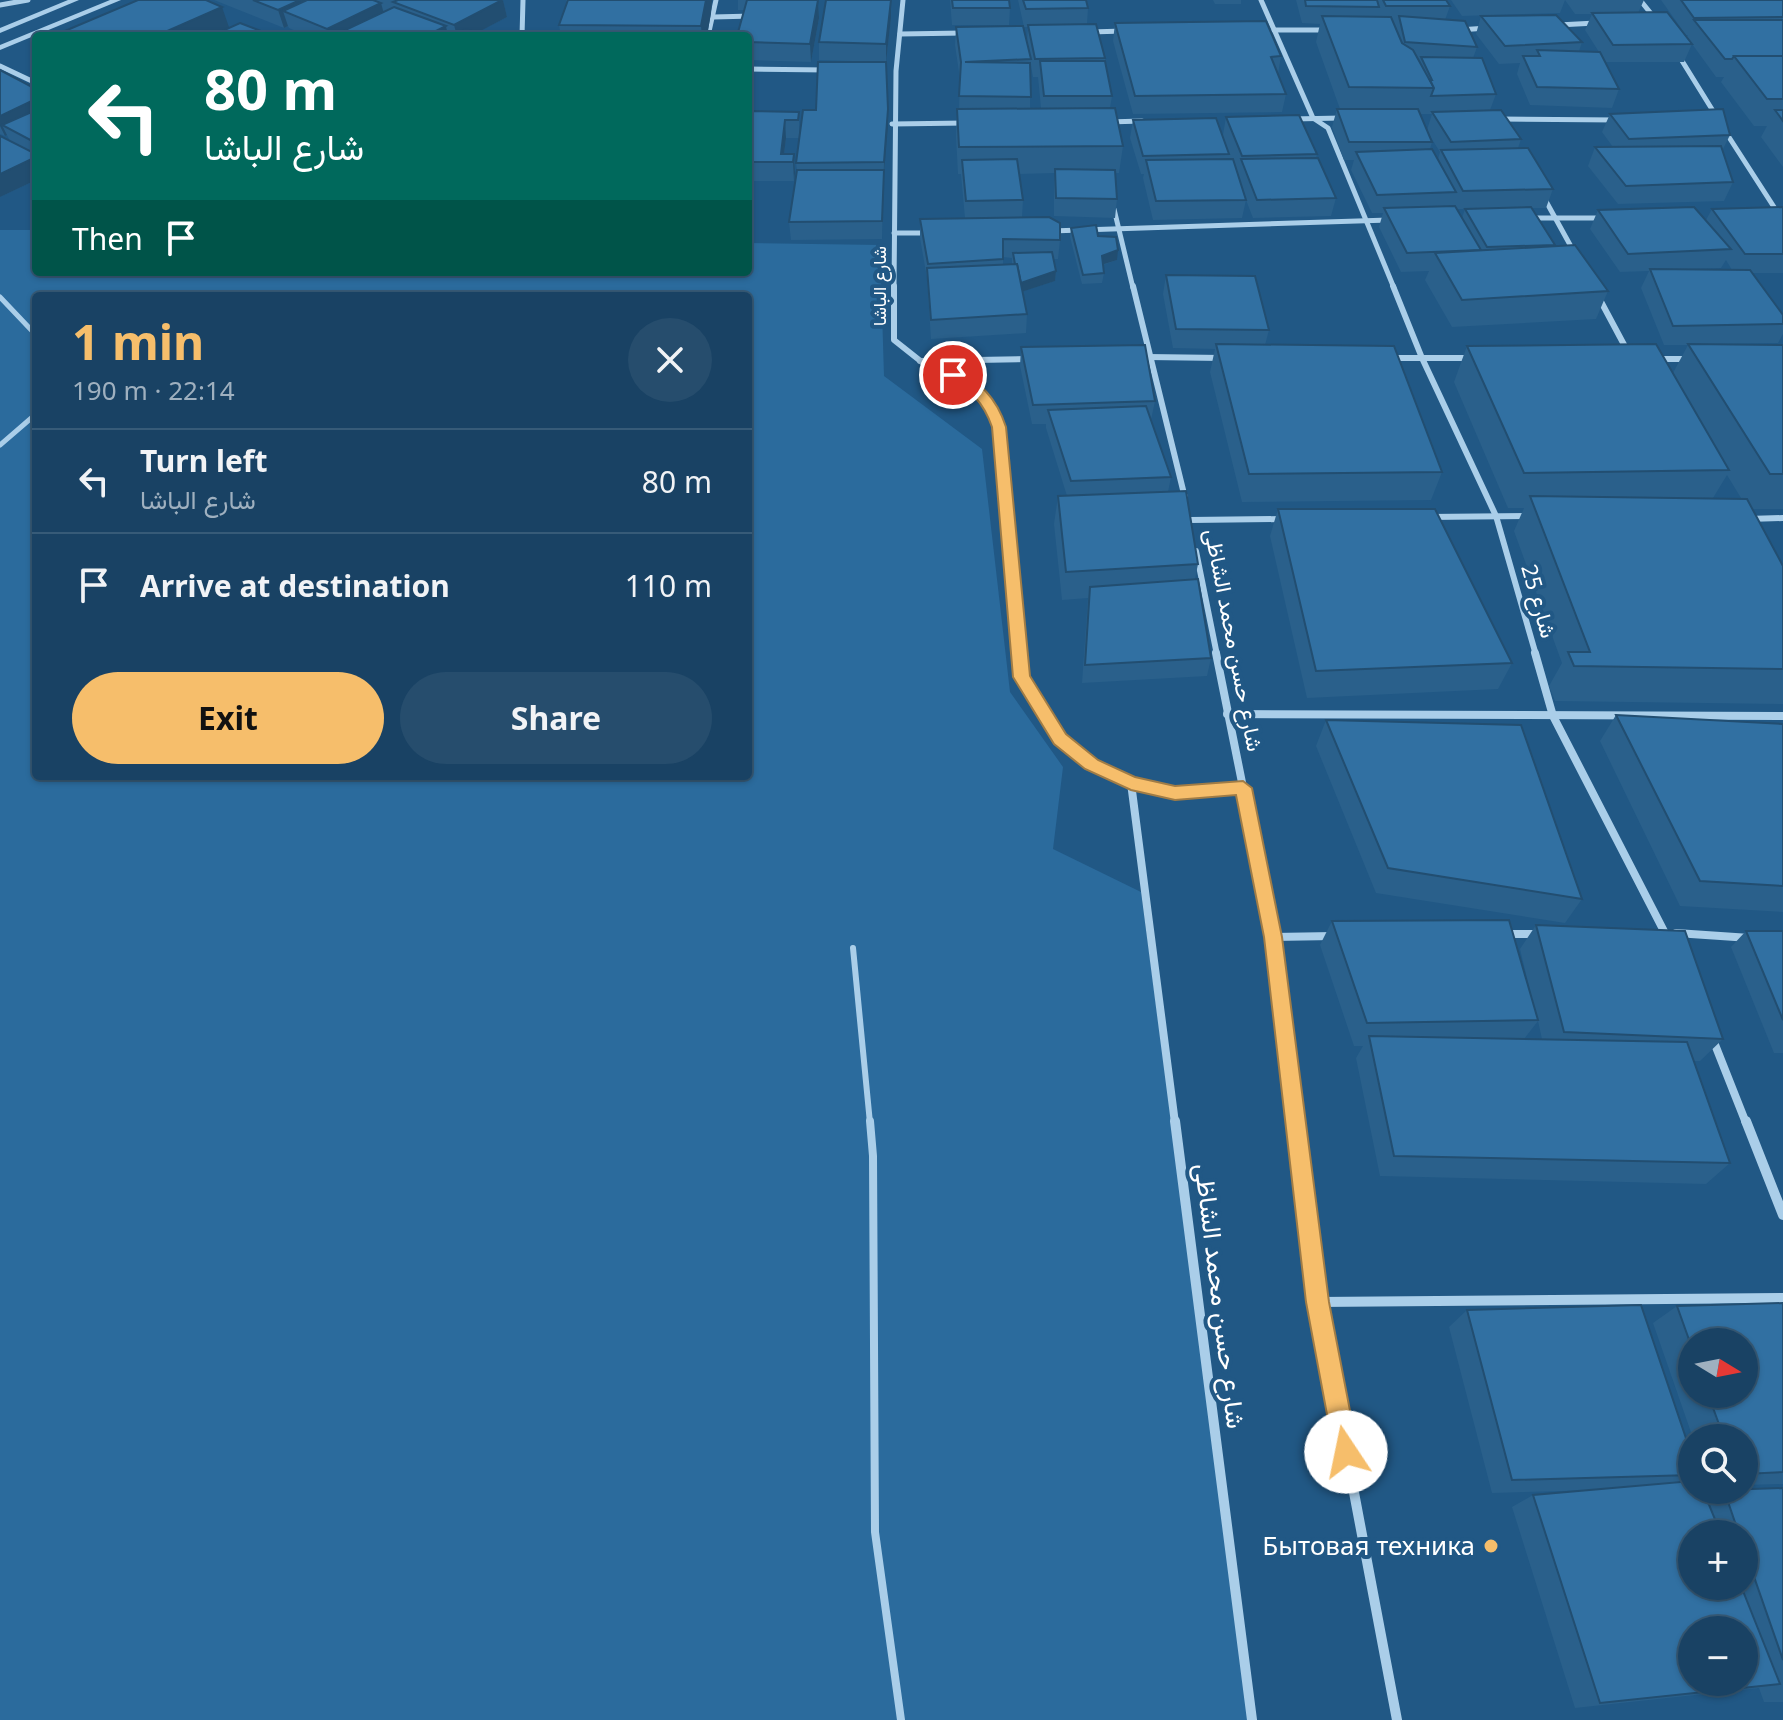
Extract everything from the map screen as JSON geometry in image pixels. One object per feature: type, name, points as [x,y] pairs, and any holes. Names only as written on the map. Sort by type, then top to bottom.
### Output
[{"type":"street","points":[[0,5],[28,0]]},
{"type":"street","points":[[0,31],[75,0]]},
{"type":"street","points":[[39,32],[117,0]]},
{"type":"street","points":[[512,0],[523,2],[522,32]]},
{"type":"street","points":[[709,32],[716,0]]},
{"type":"street","name":"شارع الباشا","points":[[903,0],[896,71],[894,340],[917,361]]},
{"type":"street","name":"شارع 25","points":[[1261,0],[1277,30],[1313,118],[1328,128],[1422,358],[1496,516],[1553,716],[1671,947]]},
{"type":"street","points":[[1640,0],[1665,33]]},
{"type":"street","points":[[886,15],[902,15]]},
{"type":"street","points":[[713,17],[760,16]]},
{"type":"street","points":[[1450,20],[1459,39]]},
{"type":"street","points":[[1641,21],[1657,21]]},
{"type":"street","points":[[1549,25],[1611,23]]},
{"type":"street","points":[[1456,30],[1502,28]]},
{"type":"street","points":[[1261,30],[1336,30]]},
{"type":"street","points":[[1080,32],[1126,31]]},
{"type":"street","points":[[900,34],[975,33]]},
{"type":"street","points":[[0,48],[32,35]]},
{"type":"street","points":[[1672,46],[1783,221]]},
{"type":"street","points":[[0,66],[32,81]]},
{"type":"street","points":[[752,69],[839,70]]},
{"type":"street","points":[[882,71],[896,71]]},
{"type":"street","points":[[1494,108],[1507,132]]},
{"type":"street","points":[[1282,119],[1344,118]]},
{"type":"street","points":[[1484,119],[1625,120]]},
{"type":"street","points":[[1703,120],[1719,120]]},
{"type":"street","points":[[1094,122],[1157,121]]},
{"type":"street","points":[[881,124],[972,123]]},
{"type":"street","points":[[1535,181],[1577,256]]},
{"type":"street","name":"شارع حسن محمد الشاظى","points":[[1114,203],[1190,520],[1273,937],[1318,1302],[1397,1720]]},
{"type":"street","points":[[1764,214],[1778,213]]},
{"type":"street","points":[[1524,218],[1621,218]]},
{"type":"street","points":[[1045,231],[1397,220]]},
{"type":"street","points":[[894,233],[939,232]]},
{"type":"street","points":[[1590,282],[1632,359],[1617,359]]},
{"type":"street","points":[[1134,358],[1225,358]]},
{"type":"street","points":[[1376,358],[1482,358]]},
{"type":"street","points":[[917,361],[1041,359]]},
{"type":"street","points":[[1647,359],[1692,359]]},
{"type":"street","points":[[917,361],[977,388],[992,406],[999,427],[1021,677],[1060,739],[1092,765],[1131,783],[1175,793],[1243,788]]},
{"type":"street","points":[[1420,517],[1542,516]]},
{"type":"street","points":[[1190,520],[1297,518]]},
{"type":"street","points":[[1740,519],[1783,518]]},
{"type":"street","points":[[1227,714],[1783,716]]},
{"type":"street","name":"شارع حسن محمد الشاظى","points":[[1131,783],[1252,1720]]},
{"type":"street","points":[[1649,932],[1768,939]]},
{"type":"street","points":[[1492,934],[1555,933]]},
{"type":"street","points":[[1273,937],[1351,936]]},
{"type":"street","points":[[1710,1034],[1783,1215]]},
{"type":"street","points":[[1318,1302],[1783,1298]]},
{"type":"lane","points":[[0,297],[32,331]]},
{"type":"lane","points":[[0,445],[32,417]]},
{"type":"lane","points":[[853,948],[873,1156],[875,1532],[901,1720]]},
{"type":"shaded area","points":[[0,230],[32,230],[32,276],[752,276],[752,243],[880,245],[884,376],[982,449],[1010,692],[1063,767],[1053,849],[1141,892],[1252,1720],[0,1720]]},
{"type":"building","points":[[138,0],[206,0],[222,7],[165,32],[62,32]]},
{"type":"building","points":[[253,0],[300,0],[278,10]]},
{"type":"building","points":[[307,0],[373,0],[381,3],[327,29],[283,11]]},
{"type":"building","points":[[502,0],[454,25],[393,2]]},
{"type":"building","points":[[568,0],[706,0],[701,26],[559,25]]},
{"type":"building","points":[[747,0],[818,0],[810,44],[752,42],[752,32],[738,32]]},
{"type":"building","points":[[826,0],[891,0],[886,44],[819,42]]},
{"type":"building","points":[[952,0],[1009,0],[1010,8],[953,8]]},
{"type":"building","points":[[1023,0],[1086,0],[1088,8],[1026,9]]},
{"type":"building","points":[[1305,0],[1377,0],[1379,7],[1306,6]]},
{"type":"building","points":[[1383,0],[1446,0],[1450,6],[1386,6]]},
{"type":"building","points":[[1681,0],[1783,0],[1783,17],[1694,18]]},
{"type":"building","points":[[394,7],[446,26],[434,32],[341,32]]},
{"type":"building","points":[[1667,12],[1692,44],[1613,45],[1592,13]]},
{"type":"building","points":[[1556,15],[1582,42],[1505,46],[1481,16]]},
{"type":"building","points":[[1322,16],[1391,17],[1402,43],[1413,50],[1434,88],[1349,87]]},
{"type":"building","points":[[1399,16],[1465,21],[1477,47],[1405,42]]},
{"type":"building","points":[[1694,20],[1783,20],[1783,56],[1734,56],[1725,59]]},
{"type":"building","points":[[1266,21],[1281,56],[1271,57],[1286,94],[1135,96],[1115,23]]},
{"type":"building","points":[[240,23],[264,32],[220,32]]},
{"type":"building","points":[[1096,24],[1105,58],[1035,59],[1028,25]]},
{"type":"building","points":[[1023,26],[1031,59],[965,62],[1030,63],[1031,97],[959,96],[961,62],[956,27]]},
{"type":"building","points":[[1537,50],[1600,52],[1619,89],[1537,87],[1523,56],[1540,56]]},
{"type":"building","points":[[1734,56],[1783,56],[1783,99],[1767,99]]},
{"type":"building","points":[[1421,57],[1482,58],[1496,94],[1431,96],[1434,88],[1432,80]]},
{"type":"building","points":[[1040,61],[1105,61],[1112,96],[1044,96]]},
{"type":"building","points":[[818,62],[886,62],[888,109],[884,162],[796,163],[803,110],[816,110]]},
{"type":"building","points":[[0,70],[32,87],[32,101],[0,116]]},
{"type":"building","points":[[1115,108],[1123,146],[959,147],[957,109]]},
{"type":"building","points":[[1337,109],[1418,109],[1432,142],[1349,142]]},
{"type":"building","points":[[1723,109],[1730,135],[1629,139],[1610,114]]},
{"type":"building","points":[[1501,110],[1521,139],[1451,142],[1432,112]]},
{"type":"building","points":[[1775,110],[1783,110],[1783,121]]},
{"type":"building","points":[[752,111],[799,112],[798,120],[785,120],[781,154],[794,154],[793,162],[752,162]]},
{"type":"building","points":[[32,112],[32,141],[2,125]]},
{"type":"building","points":[[1299,115],[1317,154],[1242,156],[1226,117]]},
{"type":"building","points":[[1216,118],[1229,154],[1143,156],[1133,120]]},
{"type":"building","points":[[0,136],[32,152],[32,159],[0,174]]},
{"type":"building","points":[[1721,146],[1733,182],[1626,186],[1595,147]]},
{"type":"building","points":[[1528,148],[1553,189],[1463,191],[1441,150]]},
{"type":"building","points":[[1432,149],[1456,192],[1377,195],[1356,152]]},
{"type":"building","points":[[1318,158],[1336,198],[1257,200],[1241,159]]},
{"type":"building","points":[[1017,159],[1023,200],[966,201],[962,160]]},
{"type":"building","points":[[1233,159],[1246,200],[1156,201],[1146,160]]},
{"type":"building","points":[[1055,169],[1115,170],[1117,199],[1056,198]]},
{"type":"building","points":[[797,170],[884,170],[882,221],[789,222]]},
{"type":"building","points":[[1455,206],[1481,250],[1407,253],[1384,208]]},
{"type":"building","points":[[1531,207],[1555,245],[1487,247],[1465,209]]},
{"type":"building","points":[[1694,207],[1731,249],[1628,254],[1598,210]]},
{"type":"building","points":[[1783,207],[1783,254],[1745,254],[1712,209]]},
{"type":"building","points":[[1049,217],[1060,223],[1060,240],[1003,239],[1003,259],[928,264],[920,219]]},
{"type":"building","points":[[1096,225],[1098,236],[1116,237],[1118,250],[1102,256],[1104,273],[1083,275],[1071,228]]},
{"type":"building","points":[[1575,245],[1608,291],[1462,300],[1435,253]]},
{"type":"building","points":[[1052,252],[1056,271],[1021,283],[1013,253]]},
{"type":"building","points":[[1017,264],[1027,314],[931,320],[927,268]]},
{"type":"building","points":[[1650,269],[1750,270],[1783,315],[1783,324],[1673,326]]},
{"type":"building","points":[[1166,275],[1255,276],[1269,330],[1176,329]]},
{"type":"building","points":[[1216,344],[1394,346],[1442,472],[1249,474]]},
{"type":"building","points":[[1656,344],[1729,470],[1524,473],[1467,346]]},
{"type":"building","points":[[1688,344],[1783,345],[1783,474],[1770,474]]},
{"type":"building","points":[[1145,345],[1155,401],[1033,405],[1021,347]]},
{"type":"building","points":[[1146,406],[1171,477],[1071,481],[1048,410]]},
{"type":"building","points":[[1186,491],[1198,564],[1066,572],[1058,496]]},
{"type":"building","points":[[1530,496],[1747,499],[1783,566],[1783,669],[1574,666],[1568,652],[1590,652]]},
{"type":"building","points":[[1278,509],[1435,509],[1512,663],[1316,671]]},
{"type":"building","points":[[1198,579],[1211,658],[1085,665],[1090,587]]},
{"type":"building","points":[[1616,715],[1783,724],[1783,886],[1700,881]]},
{"type":"building","points":[[1326,720],[1521,725],[1582,899],[1388,868]]},
{"type":"building","points":[[1509,920],[1538,1020],[1367,1023],[1332,921]]},
{"type":"building","points":[[1536,925],[1685,931],[1723,1039],[1564,1032]]},
{"type":"building","points":[[1746,931],[1783,931],[1783,1020]]},
{"type":"building","points":[[1369,1036],[1687,1042],[1730,1163],[1394,1156]]},
{"type":"building","points":[[1783,1303],[1783,1472],[1758,1473],[1758,1424],[1719,1424],[1713,1408],[1758,1408],[1758,1328],[1685,1328],[1677,1306]]},
{"type":"building","points":[[1641,1305],[1681,1424],[1678,1424],[1678,1475],[1512,1480],[1467,1310]]},
{"type":"building","points":[[1678,1482],[1678,1504],[1709,1504],[1715,1520],[1678,1520],[1678,1600],[1747,1600],[1753,1616],[1678,1616],[1678,1695],[1600,1703],[1533,1495]]},
{"type":"building","points":[[1783,1488],[1783,1660],[1758,1588],[1758,1520],[1734,1520],[1729,1504],[1758,1504],[1758,1489]]},
{"type":"building","points":[[1758,1629],[1780,1684],[1758,1686]]},
{"type":"place","name":"Бытовая техника","points":[[1491,1546]]},
{"type":"route","points":[[953,375],[977,388],[992,406],[999,427],[1021,677],[1060,739],[1092,765],[1131,783],[1175,793],[1243,788],[1273,937],[1318,1302],[1346,1452]]}]
